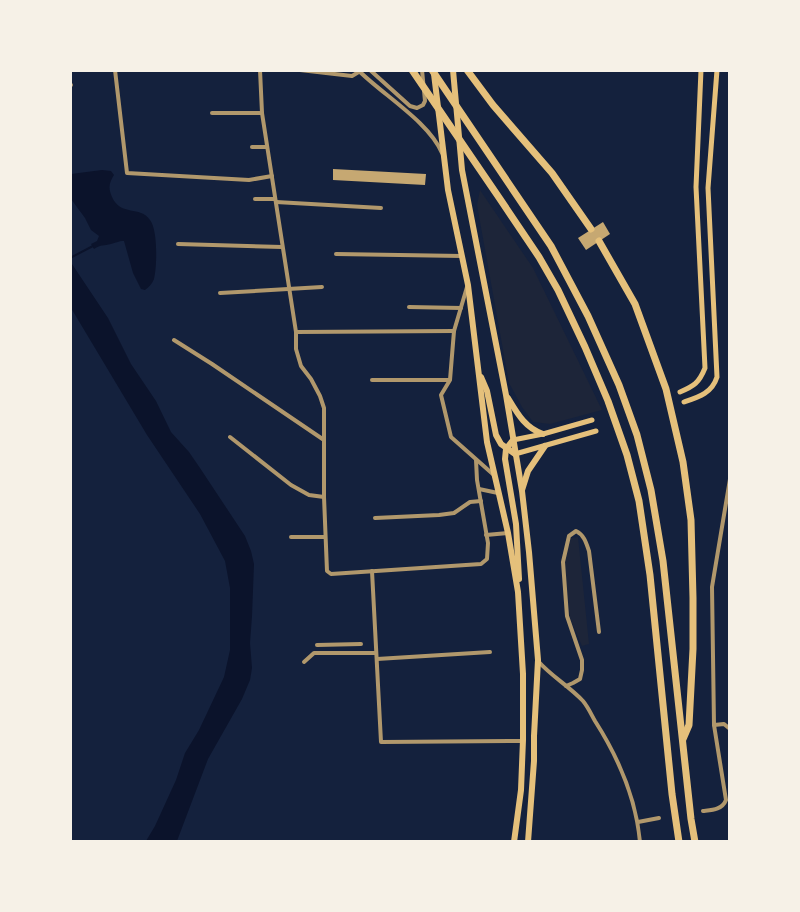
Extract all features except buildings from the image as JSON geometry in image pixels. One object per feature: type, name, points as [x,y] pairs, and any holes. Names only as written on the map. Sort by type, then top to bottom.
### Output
[{"type":"highway","points":[[412,70],[500,199],[558,290],[585,347],[627,455],[639,501],[650,575],[679,842]]},
{"type":"highway","points":[[433,70],[551,246],[588,316],[619,385],[633,426],[651,490],[663,561],[695,842]]},
{"type":"highway","points":[[467,70],[493,105],[552,173],[591,229]]},
{"type":"highway","points":[[599,242],[635,303],[666,389],[683,462],[691,520],[693,649],[689,725],[682,742]]},
{"type":"main road","points":[[433,70],[448,190],[468,285],[488,442],[518,592]]},
{"type":"main road","points":[[453,70],[462,170],[506,394],[530,552],[538,660],[528,842]]},
{"type":"main road","points":[[680,392],[694,386],[705,368],[696,187],[701,70]]},
{"type":"main road","points":[[684,402],[700,397],[710,390],[717,377],[708,188],[717,70]]},
{"type":"main road","points":[[477,368],[487,391],[496,435],[501,444],[515,454],[596,431]]},
{"type":"main road","points":[[506,394],[519,417],[536,432],[543,434]]},
{"type":"main road","points":[[514,842],[521,790],[523,674],[516,524],[505,459],[506,449],[513,440],[592,420]]},
{"type":"main road","points":[[522,491],[528,471],[545,446]]},
{"type":"street","points":[[114,70],[127,174],[249,180],[272,176]]},
{"type":"street","points":[[260,70],[262,113],[296,332],[296,349],[302,366],[320,396],[324,408],[327,571],[331,574],[481,564],[487,559],[488,553],[476,460]]},
{"type":"street","points":[[300,70],[352,76],[360,71],[426,130],[437,142],[446,162]]},
{"type":"street","points":[[370,70],[410,106],[417,108],[423,105],[425,100],[422,70]]},
{"type":"street","points":[[212,113],[262,113]]},
{"type":"street","points":[[252,147],[267,147]]},
{"type":"street","points":[[255,199],[381,208]]},
{"type":"street","points":[[178,244],[282,247]]},
{"type":"street","points":[[336,254],[463,256]]},
{"type":"street","points":[[468,285],[454,331],[450,380],[441,395],[451,437],[495,476]]},
{"type":"street","points":[[220,293],[322,287]]},
{"type":"street","points":[[409,307],[461,308]]},
{"type":"street","points":[[296,332],[454,331]]},
{"type":"street","points":[[174,340],[324,441]]},
{"type":"street","points":[[372,380],[450,380]]},
{"type":"street","points":[[230,437],[291,485],[309,495],[324,497]]},
{"type":"street","points":[[703,811],[720,808],[726,800],[714,724],[712,587],[729,479]]},
{"type":"street","points":[[479,489],[499,494]]},
{"type":"street","points":[[375,518],[454,513],[470,502],[481,501]]},
{"type":"street","points":[[566,686],[580,679],[582,670],[582,660],[567,616],[563,562],[569,536],[576,531],[585,540],[589,551],[599,632]]},
{"type":"street","points":[[486,535],[508,533]]},
{"type":"street","points":[[291,537],[325,537]]},
{"type":"street","points":[[372,571],[381,742],[523,741]]},
{"type":"street","points":[[317,645],[362,644]]},
{"type":"street","points":[[349,645],[349,653]]},
{"type":"street","points":[[377,659],[490,652]]},
{"type":"street","points":[[304,662],[314,653],[376,653]]},
{"type":"street","points":[[538,660],[548,672],[583,702],[605,736],[622,773],[638,822],[640,842]]},
{"type":"street","points":[[714,724],[724,724],[729,729]]},
{"type":"street","points":[[638,822],[659,818]]},
{"type":"shaded area","points":[[111,171],[114,175],[110,188],[116,203],[125,209],[141,213],[153,225],[156,249],[155,273],[154,279],[145,290],[141,289],[133,273],[124,241],[94,249],[91,244],[97,241],[99,236],[91,230],[71,199],[71,174]]},
{"type":"shaded area","points":[[480,190],[533,268],[602,410],[550,424],[533,422],[522,407],[509,383],[477,205]]},
{"type":"shaded area","points":[[70,261],[108,318],[131,364],[156,401],[171,432],[189,452],[245,536],[254,564],[250,680],[242,699],[208,759],[177,841],[146,841],[176,780],[185,753],[199,730],[224,677],[230,650],[230,588],[225,561],[200,514],[147,435],[71,308]]},
{"type":"shaded area","points":[[578,537],[589,644],[582,646],[570,618],[564,560],[571,538]]},
{"type":"waterway","points":[[70,258],[93,246]]}]
